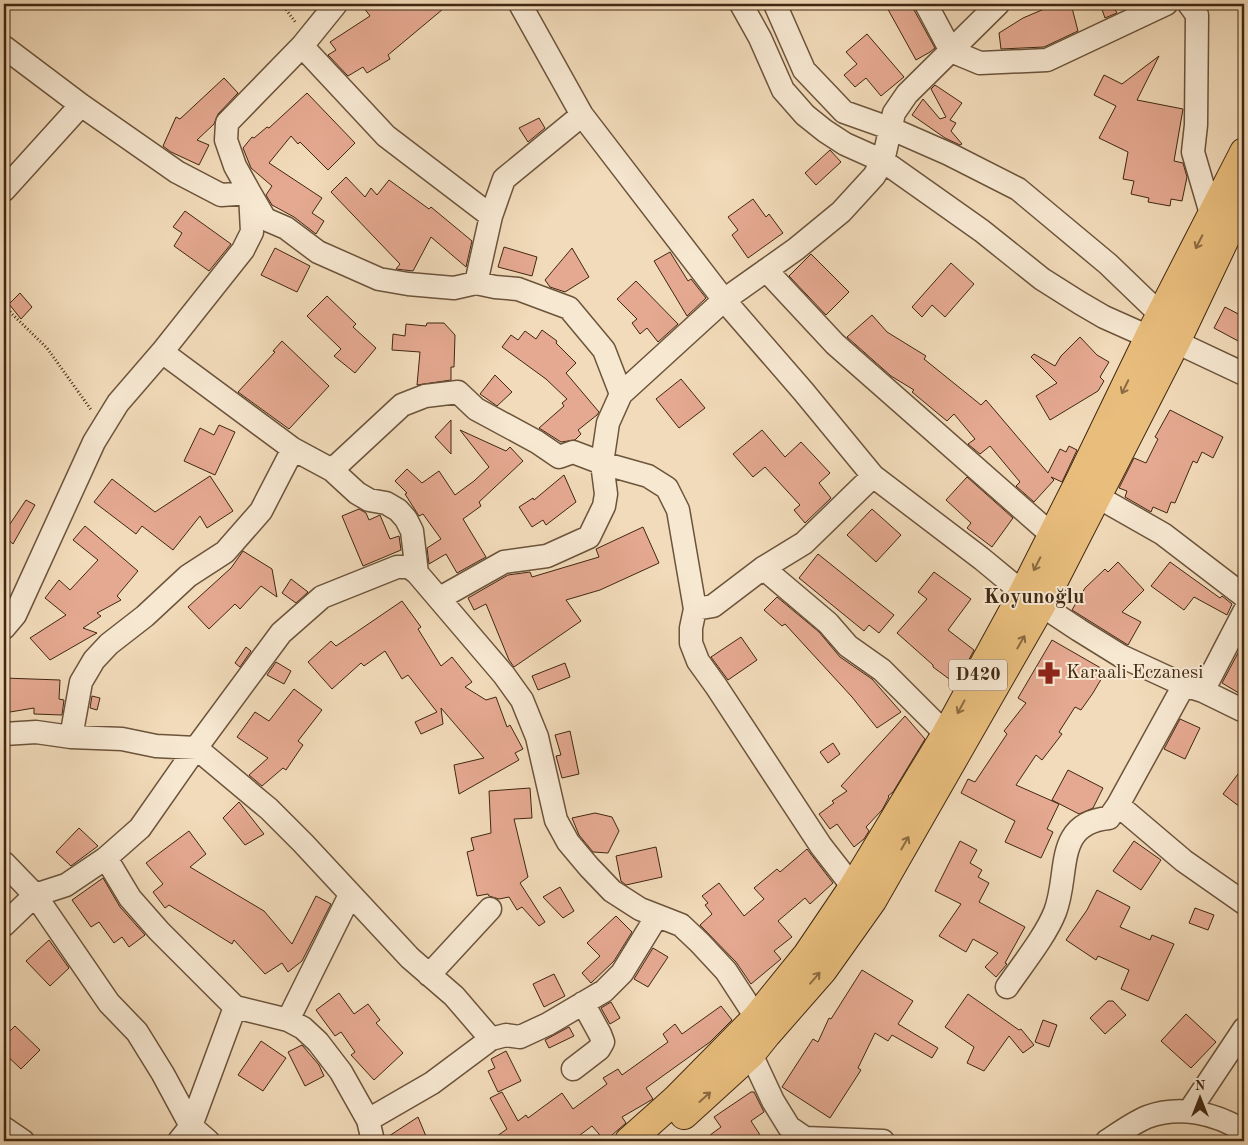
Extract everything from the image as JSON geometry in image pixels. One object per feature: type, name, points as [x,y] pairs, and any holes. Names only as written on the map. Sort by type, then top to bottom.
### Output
[{"type":"highway","name":"D420","points":[[656,1141],[823,970],[946,734],[1098,497],[1176,342],[1220,226],[1244,152]]},
{"type":"highway","name":"D420","points":[[863,894],[1032,598],[1052,535],[1155,326],[1220,226],[1244,199]]},
{"type":"highway","name":"D420","points":[[629,1141],[675,1100],[758,1035]]},
{"type":"street","points":[[336,4],[305,42],[227,123],[226,140],[235,166],[265,219],[286,228],[318,252],[379,279],[408,284],[454,288],[476,283],[518,289],[569,308],[604,350],[621,394]]},
{"type":"street","points":[[520,4],[582,116],[724,300],[873,476],[1032,598],[1121,656],[1244,711]]},
{"type":"street","points":[[741,4],[760,38],[784,90],[805,116],[845,144],[883,161],[982,231],[1042,279],[1104,317],[1155,326]]},
{"type":"street","points":[[775,4],[804,70],[844,112],[892,129],[949,154],[1018,189],[1108,264],[1155,326],[1176,342],[1244,374]]},
{"type":"street","points":[[926,4],[951,52],[980,63],[1047,60],[1166,4]]},
{"type":"street","points":[[440,598],[504,562],[546,556],[589,537],[604,506],[606,494],[602,463],[608,423],[621,394],[724,300],[796,249],[841,212],[874,176],[883,161],[892,129],[894,113],[907,94],[998,4]]},
{"type":"street","points":[[1189,4],[1197,15],[1196,125],[1193,152],[1220,226]]},
{"type":"street","points":[[305,42],[386,136],[491,216]]},
{"type":"street","points":[[4,47],[81,105],[177,172],[221,195],[250,193]]},
{"type":"street","points":[[4,190],[81,105]]},
{"type":"street","points":[[476,283],[491,216],[504,179],[582,116]]},
{"type":"street","points":[[4,628],[15,615],[94,442],[118,402],[162,352],[243,250],[252,232],[250,193]]},
{"type":"street","points":[[766,270],[835,344],[1052,535]]},
{"type":"street","points":[[162,352],[292,449],[332,470],[357,493],[369,500],[386,504],[398,510],[406,519],[412,531],[417,573]]},
{"type":"street","points":[[332,470],[402,405],[425,396],[458,392],[476,409],[537,442],[559,457],[573,452],[602,463],[648,476],[667,488],[678,510],[695,609],[691,628],[691,643],[698,661],[821,846],[863,894]]},
{"type":"street","points":[[71,737],[82,682],[94,660],[109,644],[145,616],[188,576],[225,552],[260,512],[292,449]]},
{"type":"street","points":[[695,609],[713,606],[763,568],[804,543],[873,476]]},
{"type":"street","points":[[1098,497],[1163,534],[1244,596]]},
{"type":"street","points":[[4,926],[35,895],[66,885],[106,858],[140,828],[281,633],[322,597],[397,568],[409,568],[417,573],[440,598],[504,675],[522,700],[537,737],[556,820],[568,842],[612,891],[640,909],[680,925],[726,971],[758,1035],[773,1100],[796,1137],[883,1141]]},
{"type":"street","points":[[763,568],[828,623],[848,646],[882,670],[946,734]]},
{"type":"street","points":[[1007,988],[1055,912],[1068,846],[1073,836],[1088,822],[1109,818],[1244,612]]},
{"type":"street","points":[[4,734],[36,732],[71,737],[122,739],[156,746],[196,748],[269,809],[410,958],[454,996],[491,1039]]},
{"type":"street","points":[[1118,805],[1184,861],[1244,903]]},
{"type":"street","points":[[106,858],[130,898],[159,932],[235,1007],[288,1020],[303,1028],[318,1042],[341,1072],[368,1120],[373,1141]]},
{"type":"street","points":[[4,863],[35,895],[109,1003],[136,1032],[163,1074],[185,1133]]},
{"type":"street","points":[[288,1020],[350,895]]},
{"type":"street","points":[[429,974],[490,909]]},
{"type":"street","points":[[368,1120],[432,1083],[491,1039],[506,1035],[520,1037],[548,1024],[604,991],[622,973],[657,916]]},
{"type":"street","points":[[573,1069],[599,1049],[603,1042],[583,1004]]},
{"type":"street","points":[[185,1133],[235,1007]]},
{"type":"street","points":[[1190,1110],[1244,1029]]},
{"type":"street","points":[[1107,1141],[1147,1117],[1168,1112],[1190,1110],[1210,1116],[1244,1131]]},
{"type":"street","points":[[4,1128],[23,1141]]},
{"type":"street","points":[[185,1133],[208,1141]]},
{"type":"path","points":[[282,4],[305,42]]},
{"type":"path","points":[[4,304],[11,314],[47,348],[104,426]]},
{"type":"building","points":[[361,4],[449,4],[388,55],[390,59],[367,73],[363,67],[348,76],[328,55],[336,50],[330,42],[370,16]]},
{"type":"building","points":[[885,4],[913,4],[914,10],[935,48],[916,60]]},
{"type":"building","points":[[1056,4],[1071,4],[1078,31],[1044,47],[1001,49],[999,33],[1023,18]]},
{"type":"building","points":[[1100,4],[1112,4],[1117,13],[1105,18]]},
{"type":"building","points":[[867,34],[904,77],[881,96],[866,78],[855,87],[844,75],[857,64],[846,52]]},
{"type":"building","points":[[1159,56],[1137,100],[1183,109],[1174,161],[1183,163],[1187,177],[1182,201],[1171,199],[1170,206],[1148,202],[1149,198],[1131,194],[1134,181],[1123,179],[1128,152],[1099,138],[1116,106],[1094,95],[1104,75],[1122,84]]},
{"type":"building","points":[[224,78],[238,93],[218,114],[214,124],[197,140],[209,145],[199,165],[171,152],[163,146],[176,117],[180,119]]},
{"type":"building","points":[[935,85],[962,103],[950,120],[956,123],[951,131],[962,144],[960,145],[945,138],[912,115],[923,99],[940,119],[946,117],[931,89]]},
{"type":"building","points":[[307,93],[355,143],[328,170],[300,142],[298,144],[291,136],[269,163],[322,198],[312,213],[324,221],[316,234],[294,217],[272,205],[266,195],[272,186],[251,168],[243,148],[252,137],[254,138],[267,127],[269,128]]},
{"type":"building","points":[[539,118],[545,128],[528,142],[519,128]]},
{"type":"building","points":[[830,150],[841,162],[816,185],[805,173]]},
{"type":"building","points":[[346,177],[365,197],[371,188],[377,195],[389,180],[429,209],[431,207],[472,241],[466,267],[431,237],[413,271],[396,269],[400,264],[331,192]]},
{"type":"building","points":[[753,199],[766,217],[769,214],[783,233],[748,258],[732,235],[738,230],[728,217]]},
{"type":"building","points":[[185,211],[231,244],[209,271],[174,246],[182,233],[173,227]]},
{"type":"building","points":[[504,247],[537,257],[532,276],[498,267]]},
{"type":"building","points":[[275,248],[310,266],[297,292],[261,275]]},
{"type":"building","points":[[572,248],[589,277],[565,292],[550,287],[545,280]]},
{"type":"building","points":[[670,252],[688,281],[691,279],[706,298],[687,316],[654,261]]},
{"type":"building","points":[[811,254],[849,292],[826,315],[789,276]]},
{"type":"building","points":[[951,263],[974,284],[945,317],[932,305],[922,317],[912,307]]},
{"type":"building","points":[[636,281],[678,324],[658,342],[647,328],[640,334],[632,323],[637,319],[617,299]]},
{"type":"building","points":[[20,293],[32,307],[21,319],[9,304]]},
{"type":"building","points":[[327,296],[356,324],[353,327],[376,348],[355,373],[334,356],[341,349],[307,316]]},
{"type":"building","points":[[1225,307],[1244,317],[1244,335],[1240,342],[1214,328]]},
{"type":"building","points":[[872,315],[887,332],[926,356],[924,359],[981,405],[986,400],[1048,473],[1060,449],[1066,452],[1069,446],[1077,450],[1062,482],[1051,477],[1054,480],[1034,502],[1016,486],[1020,482],[990,446],[980,454],[968,444],[975,439],[954,414],[947,421],[912,392],[914,390],[891,376],[847,337]]},
{"type":"building","points":[[427,323],[444,323],[455,335],[454,367],[451,367],[451,380],[417,385],[420,352],[392,350],[393,334],[405,336],[406,324],[426,326]]},
{"type":"building","points":[[542,330],[557,341],[556,343],[576,363],[566,373],[599,412],[578,430],[581,434],[575,440],[561,442],[539,428],[564,406],[562,403],[567,399],[546,379],[502,347],[511,335],[518,340],[525,331],[536,339]]},
{"type":"building","points":[[1080,337],[1097,355],[1109,362],[1100,377],[1104,381],[1098,391],[1050,420],[1036,396],[1057,383],[1031,357],[1034,354],[1055,366],[1061,356]]},
{"type":"building","points":[[282,341],[329,386],[289,429],[238,392],[275,352],[273,351]]},
{"type":"building","points":[[495,375],[512,392],[497,406],[480,394]]},
{"type":"building","points":[[681,379],[705,408],[679,428],[656,399]]},
{"type":"building","points":[[1170,410],[1223,437],[1213,458],[1202,452],[1197,463],[1193,461],[1175,503],[1171,502],[1167,513],[1153,507],[1151,512],[1125,497],[1127,491],[1119,488],[1134,458],[1146,463],[1158,439],[1155,437]]},
{"type":"building","points":[[451,420],[451,454],[435,437]]},
{"type":"building","points":[[219,425],[235,432],[215,475],[184,461],[200,428],[214,435]]},
{"type":"building","points":[[460,430],[506,451],[510,447],[523,461],[479,502],[481,506],[463,519],[486,557],[457,573],[446,554],[429,564],[427,548],[441,539],[423,514],[419,516],[405,494],[407,493],[395,481],[407,469],[422,483],[439,471],[455,495],[474,481],[489,467]]},
{"type":"building","points":[[762,430],[785,457],[801,442],[830,473],[819,483],[831,498],[805,523],[794,510],[800,505],[765,467],[753,477],[733,454]]},
{"type":"building","points":[[564,475],[576,502],[546,525],[543,520],[532,527],[519,507],[533,498],[534,500]]},
{"type":"building","points":[[210,476],[233,511],[207,528],[200,516],[173,550],[142,526],[136,534],[94,502],[112,479],[155,512]]},
{"type":"building","points":[[967,477],[1013,518],[992,547],[967,528],[971,523],[946,500]]},
{"type":"building","points":[[26,500],[35,505],[13,544],[4,536],[4,533]]},
{"type":"building","points":[[359,509],[366,513],[369,520],[380,515],[390,539],[399,536],[401,550],[363,566],[342,516]]},
{"type":"building","points":[[872,509],[901,535],[876,562],[847,535]]},
{"type":"building","points":[[85,526],[138,571],[117,596],[121,600],[97,613],[101,616],[83,628],[97,633],[50,660],[30,638],[66,615],[45,598],[59,580],[70,590],[98,560],[73,540]]},
{"type":"building","points":[[643,527],[659,563],[600,590],[566,600],[581,621],[514,667],[509,660],[486,604],[474,610],[468,598],[508,575],[530,572],[532,577],[599,557],[596,549]]},
{"type":"building","points":[[243,551],[272,569],[277,597],[261,586],[240,609],[235,604],[209,629],[188,607],[231,568]]},
{"type":"building","points":[[818,554],[894,615],[879,633],[869,625],[864,631],[799,578]]},
{"type":"building","points":[[1118,562],[1144,590],[1122,612],[1141,622],[1128,645],[1072,610],[1085,588],[1105,569],[1108,572]]},
{"type":"building","points":[[1170,562],[1220,598],[1222,596],[1232,604],[1227,615],[1194,597],[1184,610],[1151,586]]},
{"type":"building","points":[[934,572],[971,599],[948,630],[974,650],[956,684],[933,667],[897,633],[927,599],[918,592]]},
{"type":"building","points":[[291,579],[308,592],[296,603],[282,593]]},
{"type":"building","points":[[777,597],[819,632],[840,657],[872,679],[901,712],[877,728],[852,697],[785,624],[782,626],[764,610]]},
{"type":"building","points":[[402,601],[421,627],[418,629],[441,666],[452,657],[472,682],[465,687],[486,700],[496,697],[507,727],[510,725],[523,749],[515,753],[519,760],[459,794],[454,765],[484,758],[441,708],[443,724],[421,734],[415,722],[437,712],[408,675],[402,679],[385,651],[364,666],[361,663],[332,689],[308,662],[331,641],[336,646]]},
{"type":"building","points":[[741,637],[757,660],[728,680],[711,657]]},
{"type":"building","points":[[1052,640],[1106,671],[1081,710],[1075,707],[1059,732],[1062,734],[1042,760],[1036,755],[1016,785],[1059,804],[1047,829],[1053,832],[1041,858],[1005,842],[1015,821],[961,793],[968,779],[975,782],[1007,734],[1004,731],[1026,703],[1018,698]]},
{"type":"building","points":[[246,647],[251,651],[240,667],[235,663]]},
{"type":"building","points":[[1238,653],[1244,656],[1244,696],[1222,683]]},
{"type":"building","points":[[276,662],[291,671],[284,684],[267,675]]},
{"type":"building","points":[[565,663],[570,677],[538,690],[532,676]]},
{"type":"building","points":[[4,678],[60,680],[59,699],[64,700],[62,715],[34,714],[34,708],[4,713]]},
{"type":"building","points":[[294,689],[322,710],[298,741],[303,745],[286,770],[283,768],[262,786],[249,775],[268,758],[237,737],[255,712],[269,721]]},
{"type":"building","points":[[92,696],[100,698],[97,710],[90,708]]},
{"type":"building","points":[[905,716],[925,739],[893,792],[888,796],[882,810],[866,827],[869,831],[864,839],[854,847],[837,824],[830,829],[819,814],[834,803],[832,801],[847,791],[841,786]]},
{"type":"building","points":[[1180,719],[1200,728],[1185,759],[1164,749]]},
{"type":"building","points":[[570,731],[579,774],[562,778],[556,756],[561,755],[555,735]]},
{"type":"building","points":[[833,743],[840,754],[828,763],[820,752]]},
{"type":"building","points":[[1244,766],[1244,810],[1223,794]]},
{"type":"building","points":[[1068,770],[1103,788],[1093,808],[1079,814],[1052,800]]},
{"type":"building","points":[[530,788],[532,818],[514,819],[528,877],[520,883],[545,922],[539,926],[522,907],[517,910],[509,897],[499,899],[488,894],[477,896],[467,852],[474,850],[471,838],[491,833],[489,791]]},
{"type":"building","points":[[239,802],[264,834],[245,845],[223,818]]},
{"type":"building","points":[[595,813],[612,817],[619,831],[608,853],[593,852],[579,835],[572,818]]},
{"type":"building","points":[[79,828],[98,846],[71,866],[56,852]]},
{"type":"building","points":[[189,831],[206,854],[190,867],[264,911],[292,944],[316,896],[331,904],[302,961],[288,972],[282,963],[265,974],[234,940],[232,944],[169,905],[165,908],[153,892],[163,884],[146,863]]},
{"type":"building","points":[[960,841],[977,850],[970,863],[982,870],[978,877],[989,883],[979,902],[1025,927],[1005,963],[1007,964],[996,977],[985,967],[998,953],[973,939],[966,952],[939,936],[961,904],[935,891]]},
{"type":"building","points":[[1134,841],[1161,860],[1141,890],[1113,871]]},
{"type":"building","points":[[656,847],[662,877],[626,885],[621,881],[616,856]]},
{"type":"building","points":[[807,849],[833,883],[810,904],[805,898],[778,921],[792,937],[774,951],[781,959],[751,984],[736,962],[700,925],[712,914],[705,905],[708,903],[702,896],[719,883],[744,916],[764,899],[754,888],[777,869],[780,872]]},
{"type":"building","points":[[103,878],[120,907],[145,935],[129,947],[122,937],[114,943],[99,922],[91,927],[72,900]]},
{"type":"building","points":[[560,887],[574,911],[563,918],[543,897]]},
{"type":"building","points":[[1097,890],[1130,907],[1120,927],[1150,940],[1152,935],[1174,944],[1148,1001],[1121,989],[1129,970],[1098,956],[1096,960],[1066,940],[1087,910]]},
{"type":"building","points":[[1195,908],[1214,915],[1208,930],[1189,923]]},
{"type":"building","points":[[616,916],[632,932],[614,961],[591,983],[582,973],[600,956],[587,943]]},
{"type":"building","points":[[49,940],[69,968],[50,986],[26,961]]},
{"type":"building","points":[[653,948],[668,957],[648,987],[634,979]]},
{"type":"building","points":[[862,970],[913,1001],[898,1024],[938,1048],[932,1058],[892,1035],[888,1041],[875,1033],[858,1068],[861,1070],[830,1118],[782,1087],[813,1039],[818,1042],[829,1018],[831,1019]]},
{"type":"building","points":[[554,974],[565,996],[544,1007],[533,984]]},
{"type":"building","points":[[339,993],[354,1014],[368,1004],[380,1020],[376,1023],[403,1053],[374,1080],[351,1055],[355,1052],[341,1032],[335,1036],[316,1010]]},
{"type":"building","points":[[968,994],[1019,1030],[1021,1029],[1034,1045],[1023,1053],[1009,1036],[984,1071],[967,1063],[974,1047],[945,1027]]},
{"type":"building","points":[[1108,1001],[1113,1001],[1126,1015],[1105,1034],[1090,1018]]},
{"type":"building","points":[[611,1002],[620,1018],[610,1024],[601,1008]]},
{"type":"building","points":[[721,1006],[732,1020],[710,1042],[646,1088],[653,1099],[622,1117],[626,1123],[605,1141],[592,1126],[572,1141],[490,1141],[507,1129],[490,1098],[502,1092],[518,1121],[526,1115],[528,1118],[562,1093],[573,1109],[607,1084],[603,1078],[618,1069],[622,1075],[668,1042],[663,1034],[675,1024],[682,1034]]},
{"type":"building","points":[[1186,1014],[1216,1042],[1191,1068],[1161,1041]]},
{"type":"building","points":[[1043,1020],[1057,1025],[1049,1047],[1035,1042]]},
{"type":"building","points":[[15,1026],[40,1050],[21,1069],[4,1053],[4,1037]]},
{"type":"building","points":[[569,1027],[574,1036],[549,1048],[545,1040]]},
{"type":"building","points":[[261,1041],[286,1058],[263,1091],[238,1075]]},
{"type":"building","points":[[302,1045],[319,1065],[324,1076],[305,1086],[288,1052]]},
{"type":"building","points":[[506,1051],[521,1081],[498,1092],[488,1071],[495,1068],[491,1059]]},
{"type":"building","points":[[751,1092],[754,1092],[764,1112],[751,1121],[764,1141],[702,1141],[721,1127],[714,1117]]},
{"type":"building","points":[[418,1117],[428,1141],[386,1141],[386,1138]]},
{"type":"place","name":"Karaali Eczanesi","points":[[1049,673]]},
{"type":"district","name":"Koyunoğlu","points":[[1034,597]]}]
